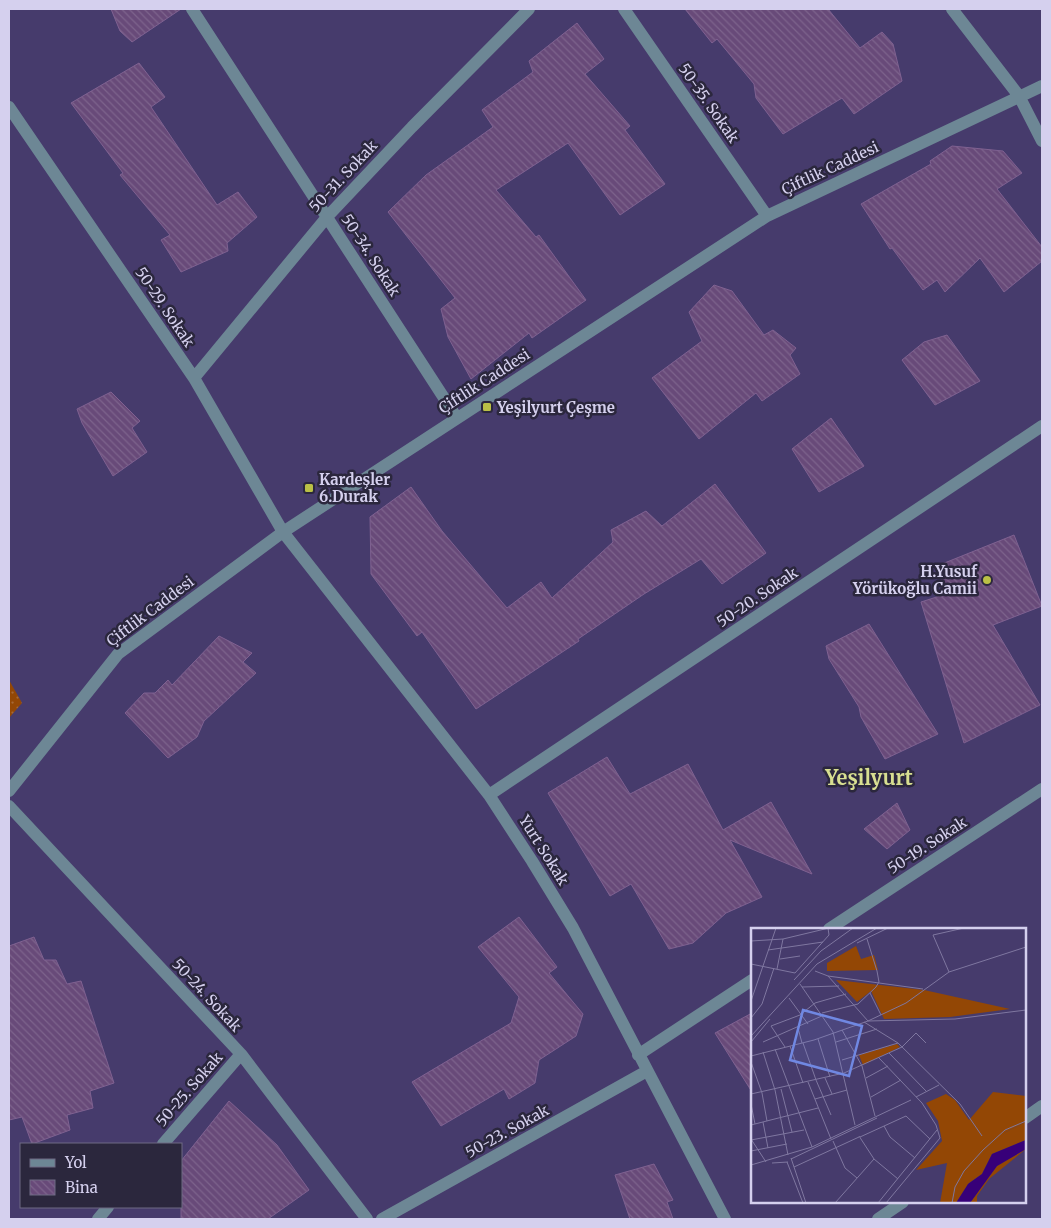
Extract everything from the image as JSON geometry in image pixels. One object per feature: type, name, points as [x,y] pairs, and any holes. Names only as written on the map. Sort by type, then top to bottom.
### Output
[{"type":"street","name":"50-34. Sokak","points":[[192,9],[457,418]]},
{"type":"street","name":"50-31. Sokak","points":[[194,378],[327,217],[412,127],[530,9]]},
{"type":"street","name":"50-35. Sokak","points":[[624,9],[768,216]]},
{"type":"street","points":[[952,9],[1019,96],[1042,141]]},
{"type":"street","name":"Çiftlik Caddesi","points":[[9,791],[118,654],[283,532],[768,216],[1042,86]]},
{"type":"street","name":"50-29. Sokak","points":[[9,107],[194,378],[283,532]]},
{"type":"street","name":"50-20. Sokak","points":[[489,795],[1042,426]]},
{"type":"street","name":"Yurt Sokak","points":[[283,532],[489,795],[532,861],[572,928],[725,1219]]},
{"type":"street","name":"50-19. Sokak","points":[[831,928],[1042,789]]},
{"type":"street","name":"50-24. Sokak","points":[[9,806],[241,1054],[367,1219]]},
{"type":"street","points":[[638,1055],[751,981]]},
{"type":"street","name":"50-25. Sokak","points":[[164,1143],[241,1054]]},
{"type":"street","name":"50-23. Sokak","points":[[382,1219],[647,1071]]},
{"type":"street","points":[[1026,1117],[1042,1106]]},
{"type":"street","points":[[878,1219],[902,1203]]},
{"type":"street","points":[[98,1219],[107,1208]]},
{"type":"shaded area","points":[[9,680],[22,703],[9,718]]},
{"type":"building","points":[[111,9],[181,9],[132,42],[120,31]]},
{"type":"building","points":[[685,9],[828,9],[860,48],[882,32],[893,44],[902,81],[854,114],[842,98],[783,134],[756,98],[754,84],[717,39],[712,43]]},
{"type":"building","points":[[577,23],[604,59],[585,74],[630,126],[625,130],[665,184],[620,215],[568,143],[496,190],[536,237],[539,235],[586,300],[532,338],[529,333],[471,379],[448,337],[441,309],[455,298],[388,212],[426,175],[493,127],[482,110],[533,72],[529,61]]},
{"type":"building","points":[[139,63],[165,97],[151,107],[217,205],[238,192],[257,217],[227,243],[228,251],[181,272],[161,240],[170,235],[120,175],[123,173],[71,103]]},
{"type":"building","points":[[952,146],[1003,151],[1022,173],[997,189],[1042,247],[1042,261],[1004,292],[980,258],[945,292],[937,280],[923,290],[892,248],[890,249],[861,204],[931,164],[930,161]]},
{"type":"building","points":[[714,285],[732,291],[764,335],[773,330],[796,348],[790,355],[800,374],[762,401],[756,393],[699,439],[652,378],[702,341],[689,312]]},
{"type":"building","points":[[947,335],[980,381],[935,405],[902,360],[924,342]]},
{"type":"building","points":[[111,392],[140,421],[132,428],[147,452],[113,476],[82,423],[77,409]]},
{"type":"building","points":[[831,418],[864,466],[819,492],[792,449]]},
{"type":"building","points":[[715,484],[766,553],[722,584],[701,559],[644,594],[578,639],[579,641],[476,709],[422,632],[417,636],[371,574],[370,517],[411,487],[442,531],[507,608],[541,582],[552,598],[613,542],[611,530],[646,511],[662,526]]},
{"type":"building","points":[[1014,535],[1042,606],[993,625],[1040,705],[964,743],[921,602],[946,594],[937,566]]},
{"type":"building","points":[[869,624],[938,734],[885,759],[861,717],[859,707],[829,659],[826,646]]},
{"type":"building","points":[[219,636],[252,653],[243,662],[256,673],[204,721],[197,737],[168,758],[125,713],[144,693],[155,693],[168,680],[172,685]]},
{"type":"building","points":[[607,757],[630,794],[688,764],[723,830],[771,802],[812,874],[730,840],[762,897],[726,913],[693,943],[669,949],[631,884],[610,896],[548,793]]},
{"type":"building","points":[[897,803],[910,830],[887,849],[864,829]]},
{"type":"building","points":[[519,917],[557,967],[549,973],[583,1014],[576,1036],[539,1060],[535,1083],[509,1099],[504,1089],[441,1126],[412,1082],[511,1023],[519,997],[478,947]]},
{"type":"building","points":[[34,937],[44,960],[56,960],[67,984],[81,981],[114,1083],[90,1091],[93,1108],[67,1115],[70,1130],[35,1143],[32,1143],[22,1117],[9,1120],[9,946]]},
{"type":"building","points":[[751,1014],[751,1090],[715,1033]]},
{"type":"building","points":[[229,1101],[277,1145],[309,1190],[268,1219],[181,1219],[182,1160]]},
{"type":"building","points":[[654,1164],[673,1200],[667,1202],[673,1219],[630,1219],[615,1175]]},
{"type":"place","name":"Yeşilyurt Çeşme","points":[[487,407]]},
{"type":"place","name":"Kardeşler 6.Durak","points":[[309,488]]},
{"type":"place","name":"H.Yusuf Yörükoğlu Camii","points":[[987,580]]},
{"type":"district","name":"Yeşilyurt","points":[[869,777]]}]
